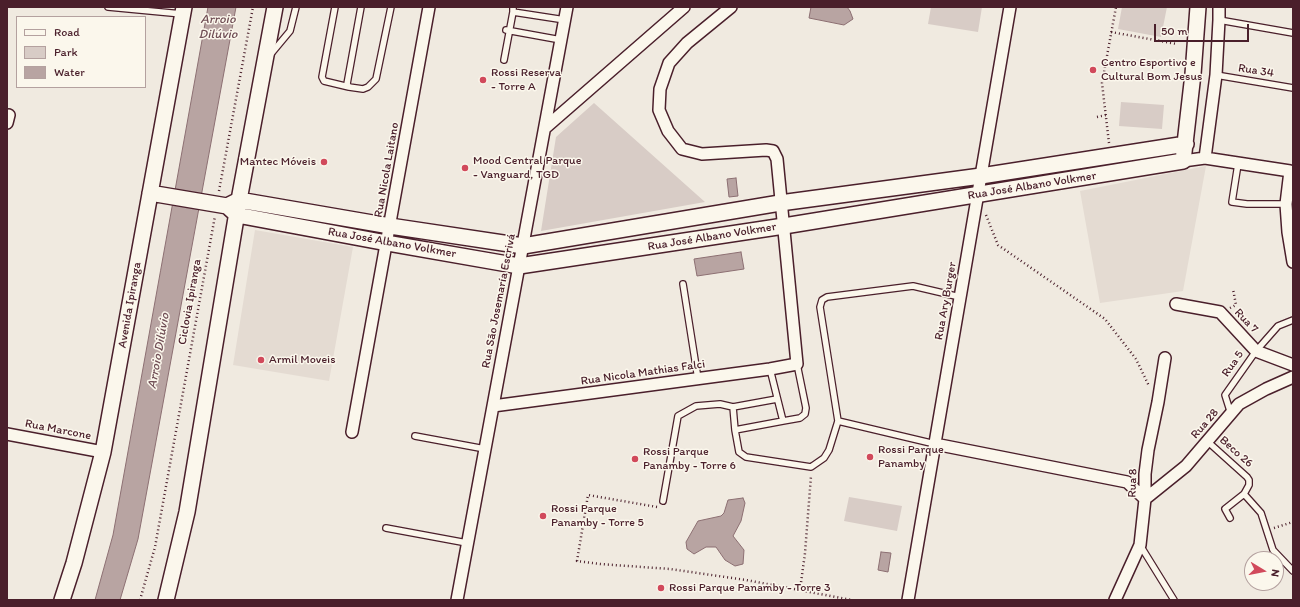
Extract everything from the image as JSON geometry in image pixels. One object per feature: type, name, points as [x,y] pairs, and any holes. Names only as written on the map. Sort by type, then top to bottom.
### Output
[{"type":"street","points":[[166,600],[187,512],[227,206],[265,61],[274,7]]},
{"type":"street","name":"Rua Nicola Laitano","points":[[352,432],[429,7]]},
{"type":"street","name":"Rua São Josemaría Escrivá","points":[[457,600],[567,7]]},
{"type":"street","points":[[545,128],[684,7]]},
{"type":"street","points":[[731,7],[687,43],[669,63],[660,88],[659,110],[668,131],[682,149],[702,154],[766,150],[773,151],[777,159],[780,203],[784,226],[797,364]]},
{"type":"street","name":"Rua Ary Burger","points":[[908,600],[1010,7]]},
{"type":"street","points":[[1198,7],[1193,74],[1183,161],[1205,158],[1290,171],[1286,204],[1288,232],[1293,262]]},
{"type":"street","points":[[1205,158],[1216,75],[1219,7]]},
{"type":"street","name":"Avenida Ipiranga","points":[[62,600],[74,563],[103,452],[156,194],[183,11]]},
{"type":"street","name":"Rua José Albano Volkmer","points":[[156,194],[227,206],[390,226],[523,246],[780,203],[981,176],[1186,144]]},
{"type":"street","name":"Rua José Albano Volkmer","points":[[227,206],[387,244],[520,266],[784,226],[1183,161]]},
{"type":"street","points":[[673,221],[677,242]]},
{"type":"street","name":"Rua 7","points":[[1176,304],[1220,312],[1256,351],[1293,365]]},
{"type":"street","name":"Rua 8","points":[[1115,600],[1140,545],[1148,450],[1165,358]]},
{"type":"street","name":"Rua Nicola Mathias Falci","points":[[493,406],[770,370],[797,364]]},
{"type":"street","name":"Rua 28","points":[[1145,499],[1186,466],[1239,404],[1266,389],[1293,377]]},
{"type":"street","name":"Rua Marcone","points":[[7,434],[103,452]]},
{"type":"street","points":[[935,444],[1127,482],[1145,499]]},
{"type":"lane","points":[[108,7],[183,11]]},
{"type":"lane","points":[[265,61],[290,31],[296,7]]},
{"type":"lane","points":[[335,7],[322,77],[324,82],[363,89],[368,87],[376,79],[391,7]]},
{"type":"lane","points":[[349,87],[347,80],[361,7]]},
{"type":"lane","points":[[504,60],[508,30],[513,9],[565,20]]},
{"type":"lane","points":[[1219,20],[1293,34]]},
{"type":"lane","points":[[508,30],[561,40]]},
{"type":"lane","name":"Rua 34","points":[[1216,75],[1293,88]]},
{"type":"lane","points":[[1238,164],[1232,202],[1247,204],[1286,204]]},
{"type":"lane","points":[[683,284],[698,379]]},
{"type":"lane","points":[[733,407],[739,452],[746,457],[812,467],[824,458],[829,450],[838,421],[820,307],[822,300],[827,296],[913,286],[960,297]]},
{"type":"lane","name":"Rua 5","points":[[1231,414],[1225,395],[1256,351],[1278,326],[1293,320]]},
{"type":"lane","points":[[735,430],[800,418],[805,414],[806,408],[797,364]]},
{"type":"lane","points":[[770,370],[783,421]]},
{"type":"lane","points":[[663,501],[678,416],[696,406],[720,404],[733,407],[778,399]]},
{"type":"lane","points":[[838,421],[935,444]]},
{"type":"lane","points":[[415,436],[485,449]]},
{"type":"lane","name":"Beco 26","points":[[1207,441],[1247,477],[1249,480],[1249,485],[1244,494]]},
{"type":"lane","points":[[1230,518],[1225,509],[1244,494],[1261,513],[1274,550],[1293,571]]},
{"type":"lane","points":[[386,528],[468,542]]},
{"type":"lane","points":[[1140,545],[1174,600]]},
{"type":"path","name":"Ciclovia Ipiranga","points":[[140,600],[155,547],[227,206],[253,7]]},
{"type":"path","points":[[1110,155],[1102,83],[1116,7]]},
{"type":"path","points":[[1111,32],[1177,44]]},
{"type":"path","points":[[1097,117],[1106,115]]},
{"type":"path","points":[[978,194],[998,245],[1105,319],[1136,359],[1158,402]]},
{"type":"path","points":[[1220,312],[1236,305],[1233,289]]},
{"type":"path","points":[[800,590],[805,553],[812,467]]},
{"type":"path","points":[[658,507],[588,495],[577,561],[670,569],[746,580],[852,600]]},
{"type":"path","points":[[1267,531],[1293,522]]},
{"type":"shaded area","points":[[1206,166],[1183,291],[1100,303],[1080,191]]},
{"type":"shaded area","points":[[255,230],[353,247],[329,381],[233,365]]},
{"type":"green space","points":[[931,7],[982,7],[978,32],[928,24]]},
{"type":"green space","points":[[1122,7],[1167,7],[1161,37],[1118,29]]},
{"type":"green space","points":[[1121,102],[1164,105],[1162,129],[1119,126]]},
{"type":"green space","points":[[594,103],[705,202],[541,231],[556,137]]},
{"type":"green space","points":[[849,497],[902,506],[897,531],[844,521]]},
{"type":"water","name":"Arroio Dilúvio","points":[[208,7],[236,7],[138,539],[120,600],[95,600],[113,535]]},
{"type":"water","points":[[811,7],[847,7],[853,19],[844,25],[809,18]]},
{"type":"water","points":[[736,178],[738,196],[729,197],[727,179]]},
{"type":"water","points":[[741,252],[744,269],[697,276],[694,259]]},
{"type":"water","points":[[743,498],[745,503],[741,521],[733,536],[744,550],[743,564],[735,566],[725,560],[716,547],[706,547],[694,554],[687,549],[686,542],[698,521],[721,516],[724,513],[728,500]]},
{"type":"water","points":[[881,552],[891,553],[888,572],[878,570]]},
{"type":"place","name":"Centro Esportivo e Cultural Bom Jesus","points":[[1093,70]]},
{"type":"place","name":"Rossi Reserva - Torre A","points":[[483,80]]},
{"type":"place","name":"Mantec Móveis","points":[[324,162]]},
{"type":"place","name":"Mood Central Parque - Vanguard, TGD","points":[[465,168]]},
{"type":"place","name":"Armil Moveis","points":[[261,360]]},
{"type":"place","name":"Rossi Parque Panamby","points":[[870,457]]},
{"type":"place","name":"Rossi Parque Panamby - Torre 6","points":[[635,459]]},
{"type":"place","name":"Rossi Parque Panamby - Torre 5","points":[[543,516]]},
{"type":"place","name":"Rossi Parque Panamby - Torre 3","points":[[661,588]]}]
